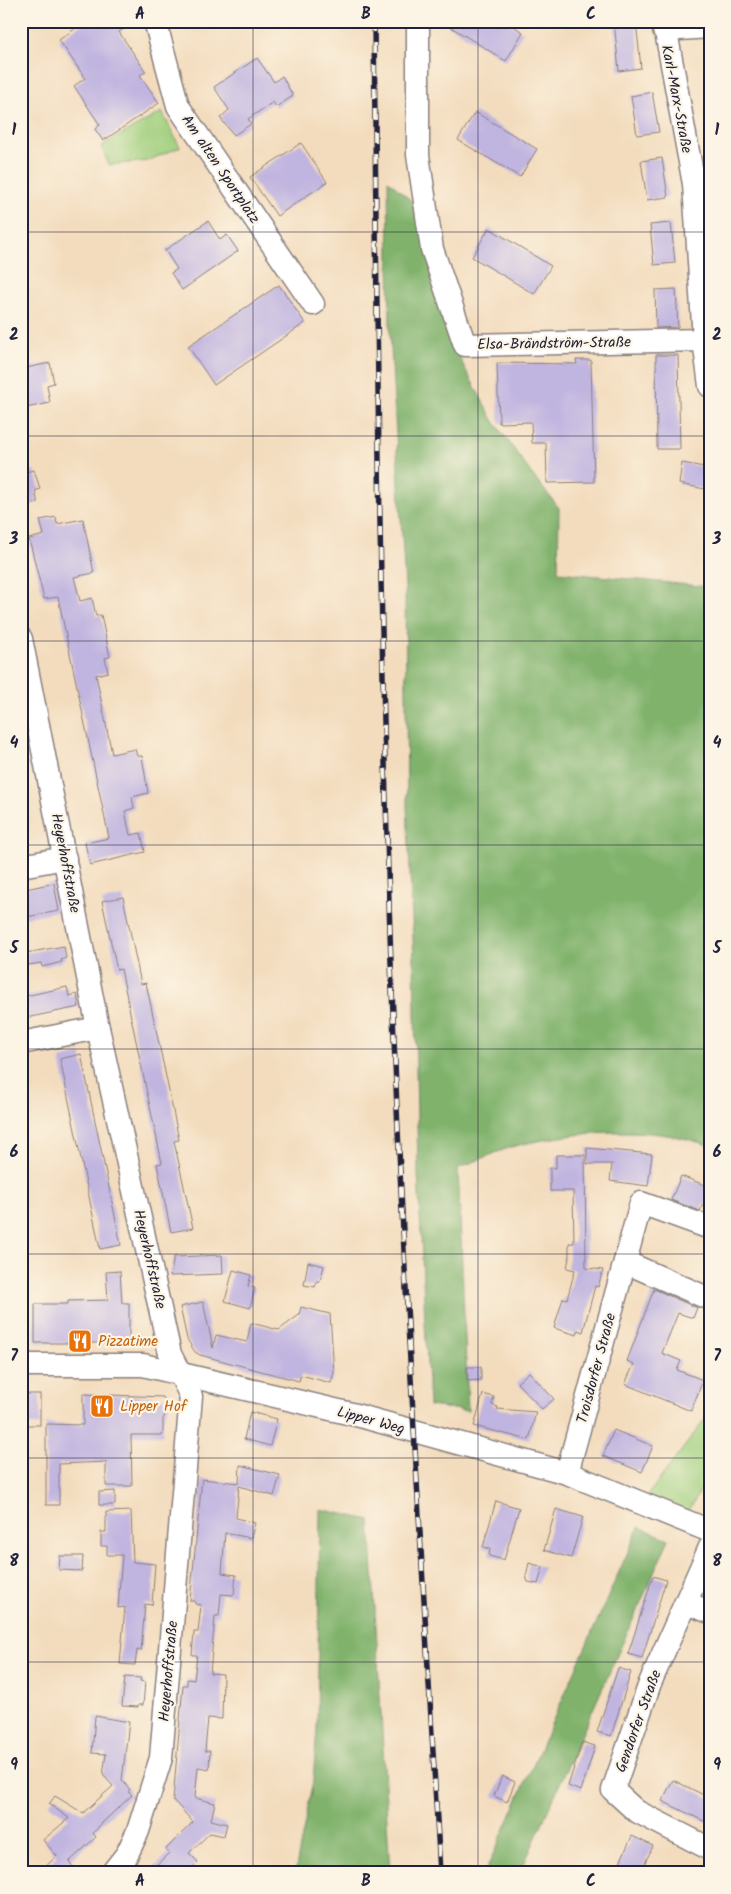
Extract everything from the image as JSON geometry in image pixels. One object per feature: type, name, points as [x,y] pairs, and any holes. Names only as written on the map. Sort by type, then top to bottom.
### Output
[{"type":"street","name":"Am alten Sportplatz","points":[[155,21],[178,106],[313,304]]},
{"type":"street","name":"Elsa-Brändström-Straße","points":[[418,21],[418,155],[432,249],[465,345],[704,340]]},
{"type":"street","name":"Karl-Marx-Straße","points":[[664,26],[694,184],[704,340],[710,386]]},
{"type":"street","points":[[664,26],[710,27]]},
{"type":"street","name":"Heyerhoffstraße","points":[[22,645],[98,1028],[170,1354],[178,1373],[189,1389],[191,1404],[161,1758],[138,1832],[127,1854],[112,1873]]},
{"type":"street","points":[[21,866],[64,858]]},
{"type":"street","points":[[21,1043],[98,1028]]},
{"type":"street","name":"Troisdorfer Straße","points":[[568,1473],[641,1203],[710,1228]]},
{"type":"street","points":[[625,1262],[705,1296]]},
{"type":"street","name":"Lipper Weg","points":[[21,1364],[143,1365],[356,1415],[568,1473],[710,1532]]},
{"type":"street","name":"Gendorfer Straße","points":[[710,1548],[650,1684],[613,1790],[636,1811],[710,1850]]},
{"type":"street","points":[[686,1603],[710,1612]]},
{"type":"green space","points":[[162,112],[180,147],[147,161],[109,165],[101,146]]},
{"type":"green space","points":[[388,180],[416,205],[448,330],[464,367],[493,420],[559,508],[558,572],[710,587],[710,1146],[687,1139],[640,1132],[591,1133],[519,1145],[458,1168],[468,1411],[429,1406],[418,1173],[414,960],[407,806],[405,587],[390,332]]},
{"type":"green space","points":[[710,1413],[710,1474],[685,1517],[644,1500]]},
{"type":"green space","points":[[320,1509],[370,1520],[390,1873],[295,1873],[313,1781],[317,1729]]},
{"type":"green space","points":[[639,1527],[669,1539],[520,1873],[485,1873]]},
{"type":"building","points":[[86,21],[135,21],[119,32],[146,72],[140,75],[159,103],[103,141],[95,129],[100,125],[74,86],[85,78],[59,40]]},
{"type":"building","points":[[441,21],[505,21],[523,32],[506,61]]},
{"type":"building","points":[[614,21],[636,21],[641,68],[619,71]]},
{"type":"building","points":[[257,58],[274,82],[282,76],[293,96],[276,107],[273,102],[248,119],[251,124],[234,135],[220,118],[229,110],[214,87]]},
{"type":"building","points":[[652,92],[659,132],[637,135],[631,96]]},
{"type":"building","points":[[475,112],[537,149],[520,177],[458,140]]},
{"type":"building","points":[[301,143],[327,182],[277,216],[250,177]]},
{"type":"building","points":[[662,158],[668,197],[647,200],[641,161]]},
{"type":"building","points":[[208,221],[220,240],[227,235],[238,251],[182,290],[171,273],[177,269],[165,250]]},
{"type":"building","points":[[671,223],[675,263],[654,265],[650,225]]},
{"type":"building","points":[[489,228],[551,266],[534,294],[472,257]]},
{"type":"building","points":[[279,285],[305,323],[214,385],[188,346]]},
{"type":"building","points":[[676,289],[678,327],[656,328],[655,290]]},
{"type":"building","points":[[656,355],[678,355],[680,449],[657,449]]},
{"type":"building","points":[[576,360],[591,360],[594,482],[547,483],[546,443],[532,443],[531,422],[499,423],[497,363],[577,364]]},
{"type":"building","points":[[50,363],[54,383],[47,385],[50,403],[21,409],[21,369]]},
{"type":"building","points":[[682,463],[710,468],[710,490],[679,484]]},
{"type":"building","points":[[34,470],[40,489],[35,491],[38,503],[21,506],[21,473]]},
{"type":"building","points":[[56,517],[57,524],[83,519],[94,573],[74,577],[80,601],[92,598],[96,616],[101,615],[110,657],[105,658],[108,672],[96,675],[112,754],[135,749],[137,756],[142,756],[148,793],[132,797],[134,808],[125,811],[130,835],[141,833],[145,852],[90,865],[85,843],[109,838],[58,597],[44,599],[29,539],[44,535],[40,520]]},
{"type":"building","points":[[54,883],[59,911],[21,918],[21,890]]},
{"type":"building","points":[[123,897],[141,984],[146,983],[165,1072],[179,1140],[174,1141],[193,1228],[171,1232],[157,1164],[162,1163],[121,969],[117,970],[102,901]]},
{"type":"building","points":[[64,946],[66,958],[61,960],[62,962],[42,967],[41,963],[29,965],[26,953]]},
{"type":"building","points":[[67,987],[69,996],[77,994],[79,1007],[21,1019],[21,997]]},
{"type":"building","points":[[81,1054],[121,1245],[100,1249],[60,1059]]},
{"type":"building","points":[[587,1148],[652,1154],[648,1186],[610,1181],[612,1164],[587,1164]]},
{"type":"building","points":[[556,1155],[585,1155],[586,1268],[603,1270],[598,1287],[595,1286],[583,1332],[578,1330],[577,1335],[554,1328],[563,1298],[567,1299],[575,1270],[567,1268],[569,1243],[574,1243],[573,1191],[550,1191],[550,1168],[556,1168]]},
{"type":"building","points":[[681,1176],[710,1187],[710,1207],[703,1204],[700,1211],[671,1200]]},
{"type":"building","points":[[222,1255],[223,1274],[170,1276],[174,1257]]},
{"type":"building","points":[[308,1262],[324,1266],[320,1281],[317,1281],[315,1287],[304,1285]]},
{"type":"building","points":[[233,1270],[251,1275],[248,1286],[255,1288],[250,1308],[225,1301]]},
{"type":"building","points":[[120,1271],[122,1303],[129,1303],[129,1343],[35,1343],[35,1304],[68,1304],[68,1301],[108,1300],[106,1272]]},
{"type":"building","points":[[654,1289],[697,1308],[693,1318],[678,1313],[662,1353],[681,1361],[677,1370],[703,1380],[691,1411],[625,1384],[634,1364],[627,1361]]},
{"type":"building","points":[[203,1302],[213,1348],[216,1335],[247,1342],[251,1323],[279,1330],[299,1315],[301,1307],[330,1314],[334,1373],[331,1383],[301,1375],[299,1381],[200,1355],[195,1352],[187,1339],[180,1307]]},
{"type":"building","points":[[467,1367],[481,1367],[481,1380],[467,1381]]},
{"type":"building","points":[[529,1372],[554,1399],[542,1409],[517,1383]]},
{"type":"building","points":[[21,1394],[40,1394],[40,1425],[21,1425]]},
{"type":"building","points":[[83,1394],[163,1397],[169,1407],[163,1419],[163,1435],[131,1435],[132,1486],[106,1486],[106,1462],[59,1464],[59,1505],[46,1505],[46,1424],[83,1425]]},
{"type":"building","points":[[483,1394],[494,1397],[492,1405],[498,1407],[497,1409],[536,1412],[529,1440],[474,1426]]},
{"type":"building","points":[[250,1412],[277,1419],[270,1446],[244,1439]]},
{"type":"building","points":[[614,1430],[653,1446],[642,1472],[603,1456]]},
{"type":"building","points":[[240,1465],[280,1475],[274,1496],[239,1486],[236,1518],[255,1523],[251,1538],[225,1533],[222,1573],[236,1575],[234,1595],[221,1594],[219,1616],[215,1616],[210,1673],[223,1674],[222,1719],[208,1718],[205,1751],[210,1751],[209,1769],[198,1767],[195,1798],[215,1803],[211,1820],[227,1824],[224,1836],[210,1833],[189,1853],[198,1862],[187,1873],[148,1873],[169,1853],[166,1849],[193,1822],[173,1800],[183,1685],[187,1685],[187,1679],[194,1680],[197,1655],[192,1655],[194,1632],[198,1632],[201,1605],[195,1604],[195,1601],[190,1601],[202,1479],[239,1483]]},
{"type":"building","points":[[115,1491],[115,1505],[99,1505],[99,1492]]},
{"type":"building","points":[[496,1501],[519,1508],[504,1560],[489,1556],[490,1549],[483,1547]]},
{"type":"building","points":[[556,1509],[583,1517],[571,1558],[544,1550]]},
{"type":"building","points":[[131,1511],[133,1562],[155,1564],[152,1605],[145,1604],[141,1651],[137,1650],[135,1665],[120,1664],[125,1607],[118,1608],[122,1555],[107,1555],[107,1546],[101,1546],[101,1532],[106,1532],[106,1512]]},
{"type":"building","points":[[60,1556],[83,1556],[82,1571],[59,1570]]},
{"type":"building","points":[[529,1563],[543,1567],[538,1584],[528,1582],[526,1576]]},
{"type":"building","points":[[653,1576],[666,1580],[642,1658],[628,1654]]},
{"type":"building","points":[[618,1668],[631,1672],[611,1736],[597,1732]]},
{"type":"building","points":[[125,1677],[141,1678],[140,1681],[145,1682],[143,1705],[138,1705],[138,1707],[122,1706]]},
{"type":"building","points":[[95,1716],[129,1722],[122,1780],[130,1790],[128,1792],[132,1795],[103,1822],[93,1833],[96,1837],[69,1862],[79,1873],[52,1873],[46,1866],[57,1856],[43,1840],[69,1818],[49,1804],[55,1796],[83,1813],[113,1786],[103,1775],[106,1754],[92,1753]]},
{"type":"building","points":[[582,1742],[595,1746],[581,1791],[568,1786]]},
{"type":"building","points":[[502,1776],[515,1782],[507,1802],[494,1796]]},
{"type":"building","points":[[673,1780],[710,1798],[710,1824],[662,1801]]},
{"type":"building","points":[[632,1836],[653,1846],[640,1873],[615,1873]]},
{"type":"railway","points":[[374,21],[382,609],[391,962],[407,1304],[440,1873]]},
{"type":"place","name":"Pizzatime","points":[[80,1341]]},
{"type":"place","name":"Lipper Hof","points":[[102,1406]]}]
